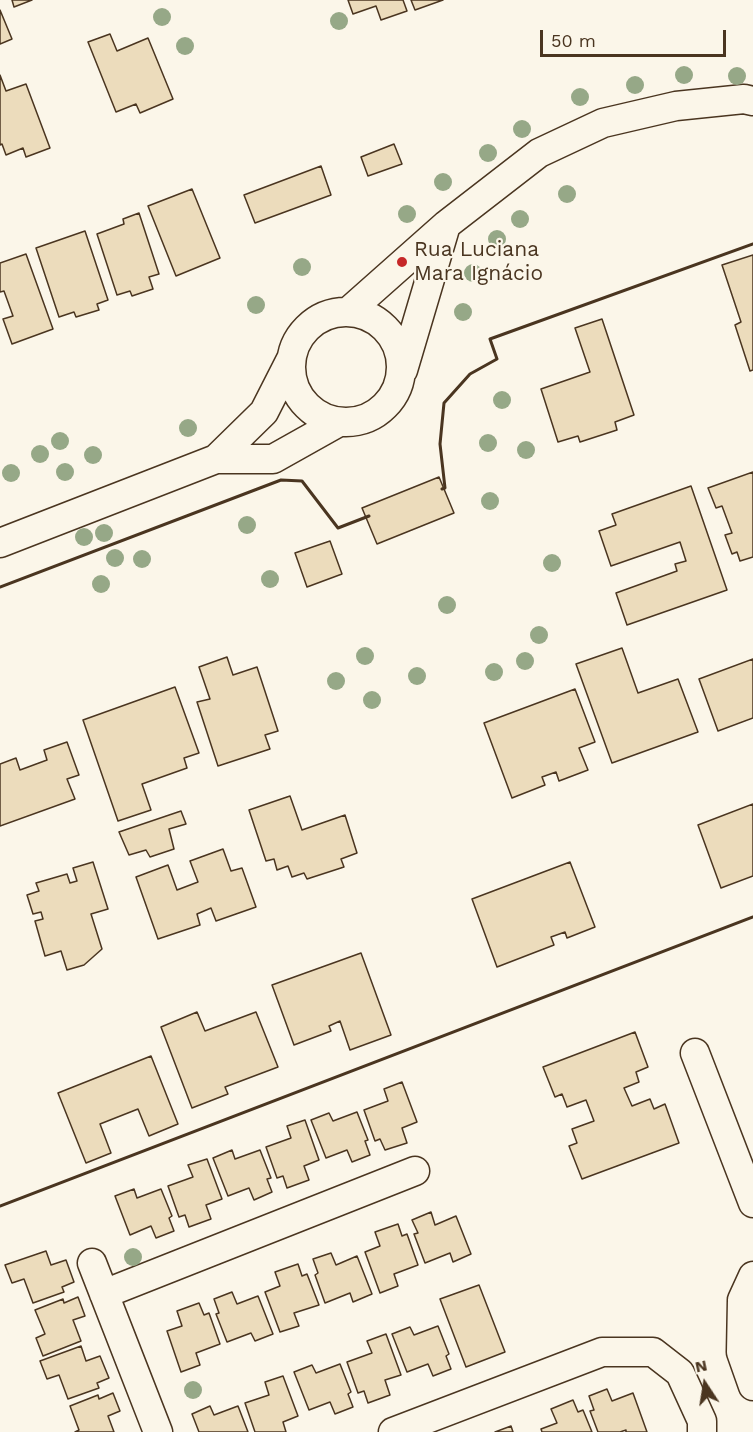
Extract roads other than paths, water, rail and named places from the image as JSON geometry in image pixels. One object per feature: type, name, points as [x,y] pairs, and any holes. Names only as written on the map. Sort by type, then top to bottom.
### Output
[{"type":"street","points":[[349,311],[446,225],[539,153],[603,123],[676,106],[744,99],[753,101]]},
{"type":"street","points":[[293,356],[292,381],[298,396],[323,418],[347,423],[372,416],[385,406],[395,392],[401,375],[446,225]]},
{"type":"street","points":[[216,459],[264,412],[293,356],[302,333],[315,320],[331,313],[349,311],[367,315],[383,325],[394,339],[401,356],[401,375]]},
{"type":"street","points":[[0,543],[216,459],[273,459],[339,422]]},
{"type":"street","points":[[695,1053],[753,1203]]},
{"type":"street","points":[[104,1294],[415,1171]]},
{"type":"street","points":[[92,1263],[158,1432]]},
{"type":"street","points":[[753,1276],[742,1300],[741,1352],[753,1386]]},
{"type":"street","points":[[393,1432],[602,1352],[653,1352],[680,1373],[702,1420],[702,1432]]},
{"type":"place","name":"Rua Luciana Mara Ignácio","points":[[402,262]]}]
